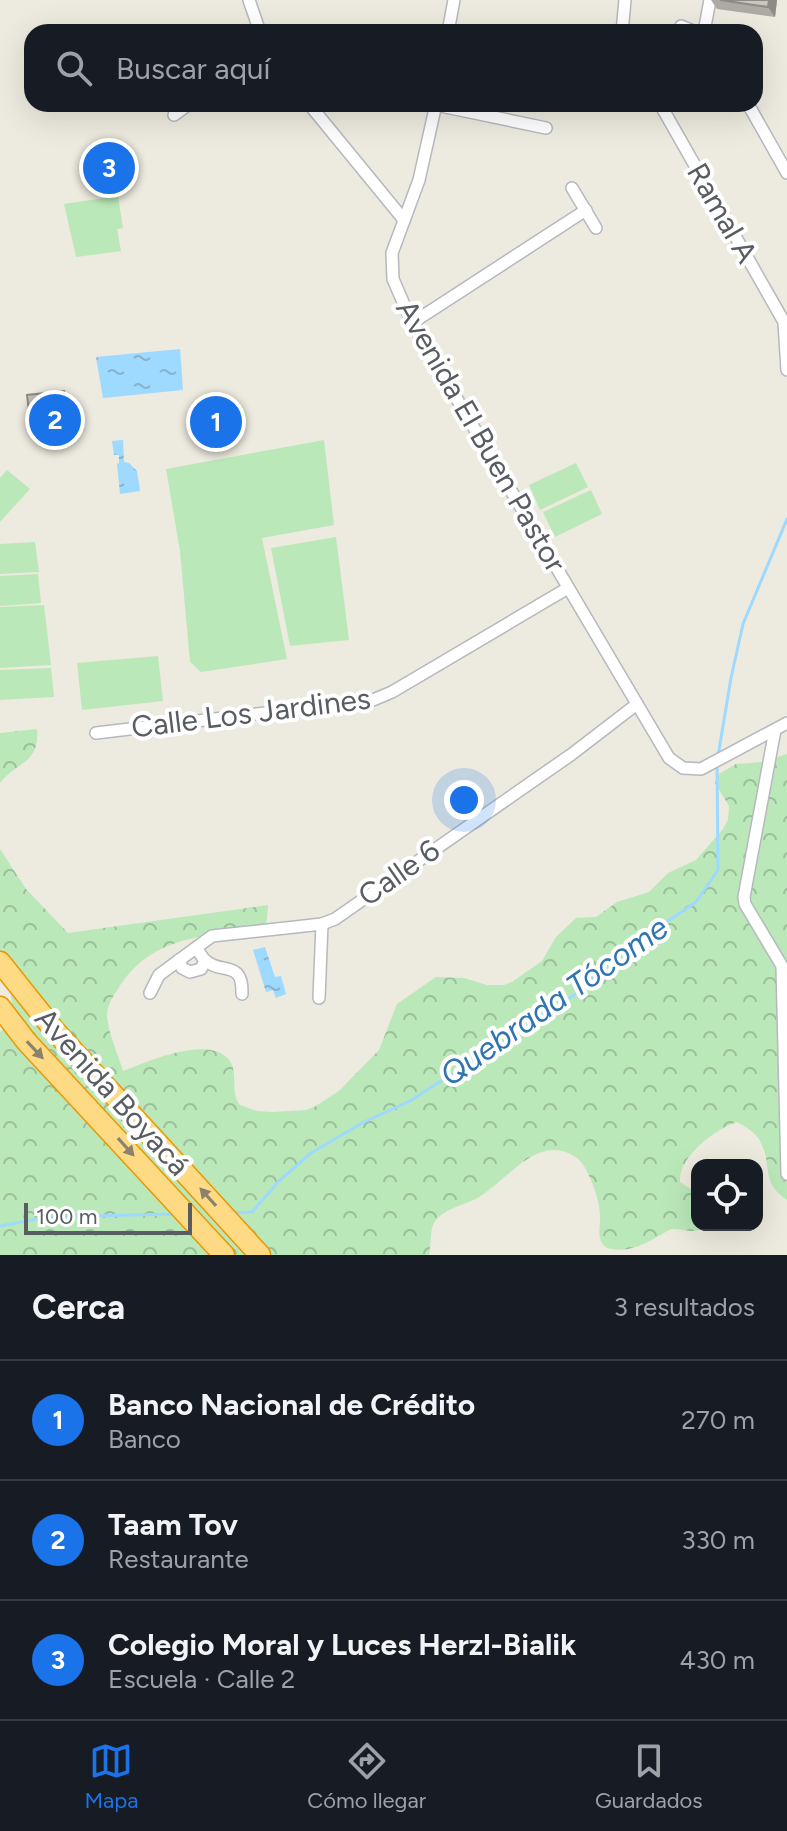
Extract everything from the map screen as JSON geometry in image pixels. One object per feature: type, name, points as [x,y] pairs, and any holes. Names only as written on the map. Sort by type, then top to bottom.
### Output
[{"type":"highway","name":"Avenida Boyacá","points":[[0,962],[55,1031],[260,1255]]},
{"type":"highway","name":"Avenida Boyacá","points":[[0,1007],[26,1041],[224,1255]]},
{"type":"street","points":[[249,0],[257,24]]},
{"type":"street","points":[[450,24],[454,0]]},
{"type":"street","points":[[623,24],[625,0]]},
{"type":"street","points":[[706,24],[710,0]]},
{"type":"street","points":[[174,115],[178,112]]},
{"type":"street","points":[[316,112],[404,220]]},
{"type":"street","name":"Avenida El Buen Pastor","points":[[434,112],[419,180],[394,244],[391,270],[412,323],[669,758],[683,768],[701,769],[775,730]]},
{"type":"street","points":[[469,112],[546,128]]},
{"type":"street","name":"Ramal A","points":[[665,112],[786,321],[787,370]]},
{"type":"street","points":[[753,112],[787,173]]},
{"type":"street","points":[[572,188],[596,228]]},
{"type":"street","points":[[412,323],[586,210]]},
{"type":"street","name":"Calle Los Jardines","points":[[96,733],[373,700],[392,692],[568,588]]},
{"type":"street","name":"Calle 6","points":[[150,993],[159,975],[212,936],[322,924],[335,919],[572,754],[637,704]]},
{"type":"street","points":[[787,723],[775,730],[744,897],[745,904],[782,966],[787,1174]]},
{"type":"street","points":[[319,998],[322,924]]},
{"type":"street","points":[[197,948],[205,961],[234,971],[243,981],[242,994]]},
{"type":"street","points":[[179,960],[182,968],[190,972],[201,969],[205,961]]},
{"type":"green space","points":[[118,196],[123,228],[117,229],[121,251],[76,257],[64,204]]},
{"type":"green space","points":[[324,440],[334,525],[262,538],[287,659],[201,672],[190,662],[180,551],[166,469]]},
{"type":"green space","points":[[576,463],[588,487],[540,510],[529,485]]},
{"type":"green space","points":[[7,470],[30,489],[0,522],[0,478]]},
{"type":"green space","points":[[591,490],[602,514],[555,537],[543,512]]},
{"type":"green space","points":[[336,537],[349,640],[290,646],[271,548]]},
{"type":"green space","points":[[35,542],[39,572],[0,574],[0,544]]},
{"type":"green space","points":[[38,574],[41,603],[0,606],[0,576]]},
{"type":"green space","points":[[44,605],[51,665],[0,668],[0,607]]},
{"type":"green space","points":[[158,656],[163,701],[82,710],[77,663]]},
{"type":"green space","points":[[51,668],[54,697],[0,700],[0,670]]},
{"type":"green space","points":[[37,729],[31,756],[0,783],[0,733]]},
{"type":"green space","points":[[787,754],[787,1200],[773,1187],[759,1139],[737,1122],[700,1145],[685,1163],[680,1182],[691,1189],[691,1231],[671,1229],[625,1250],[607,1248],[601,1241],[598,1202],[582,1163],[564,1152],[551,1150],[526,1160],[479,1197],[441,1215],[433,1225],[429,1255],[0,1255],[0,1032],[10,1017],[12,1000],[0,964],[0,849],[26,889],[68,933],[268,905],[266,929],[203,936],[165,947],[147,957],[114,995],[108,1010],[108,1024],[123,1071],[163,1056],[210,1050],[222,1054],[231,1063],[235,1095],[240,1105],[257,1111],[306,1110],[339,1091],[379,1050],[397,1004],[436,977],[464,978],[487,985],[512,982],[542,961],[556,937],[576,918],[596,917],[617,902],[649,892],[668,873],[696,860],[728,820],[729,806],[715,783],[717,775],[736,764],[762,762]]},
{"type":"water","points":[[180,349],[183,390],[103,398],[96,357]]},
{"type":"water","points":[[123,440],[124,462],[137,471],[140,491],[120,494],[119,455],[114,455],[112,441]]},
{"type":"water","points":[[265,947],[275,977],[281,976],[286,994],[276,998],[273,990],[266,992],[253,950]]},
{"type":"building","points":[[720,0],[769,0],[768,7]]},
{"type":"building","points":[[64,391],[68,424],[31,428],[27,395]]},
{"type":"waterway","name":"Quebrada Tócome","points":[[718,756],[743,624],[787,519]]},
{"type":"waterway","name":"Quebrada Tócome","points":[[231,1213],[252,1212],[279,1181],[311,1153],[364,1122],[410,1101],[582,990],[609,961],[696,902],[718,870],[717,763]]},
{"type":"waterway","name":"Quebrada Tócome","points":[[0,1226],[48,1217],[175,1214]]},
{"type":"place","name":"Colegio Moral y Luces Herzl-Bialik","points":[[109,168]]},
{"type":"place","name":"Taam Tov","points":[[55,420]]},
{"type":"place","name":"Banco Nacional de Crédito","points":[[216,422]]}]
